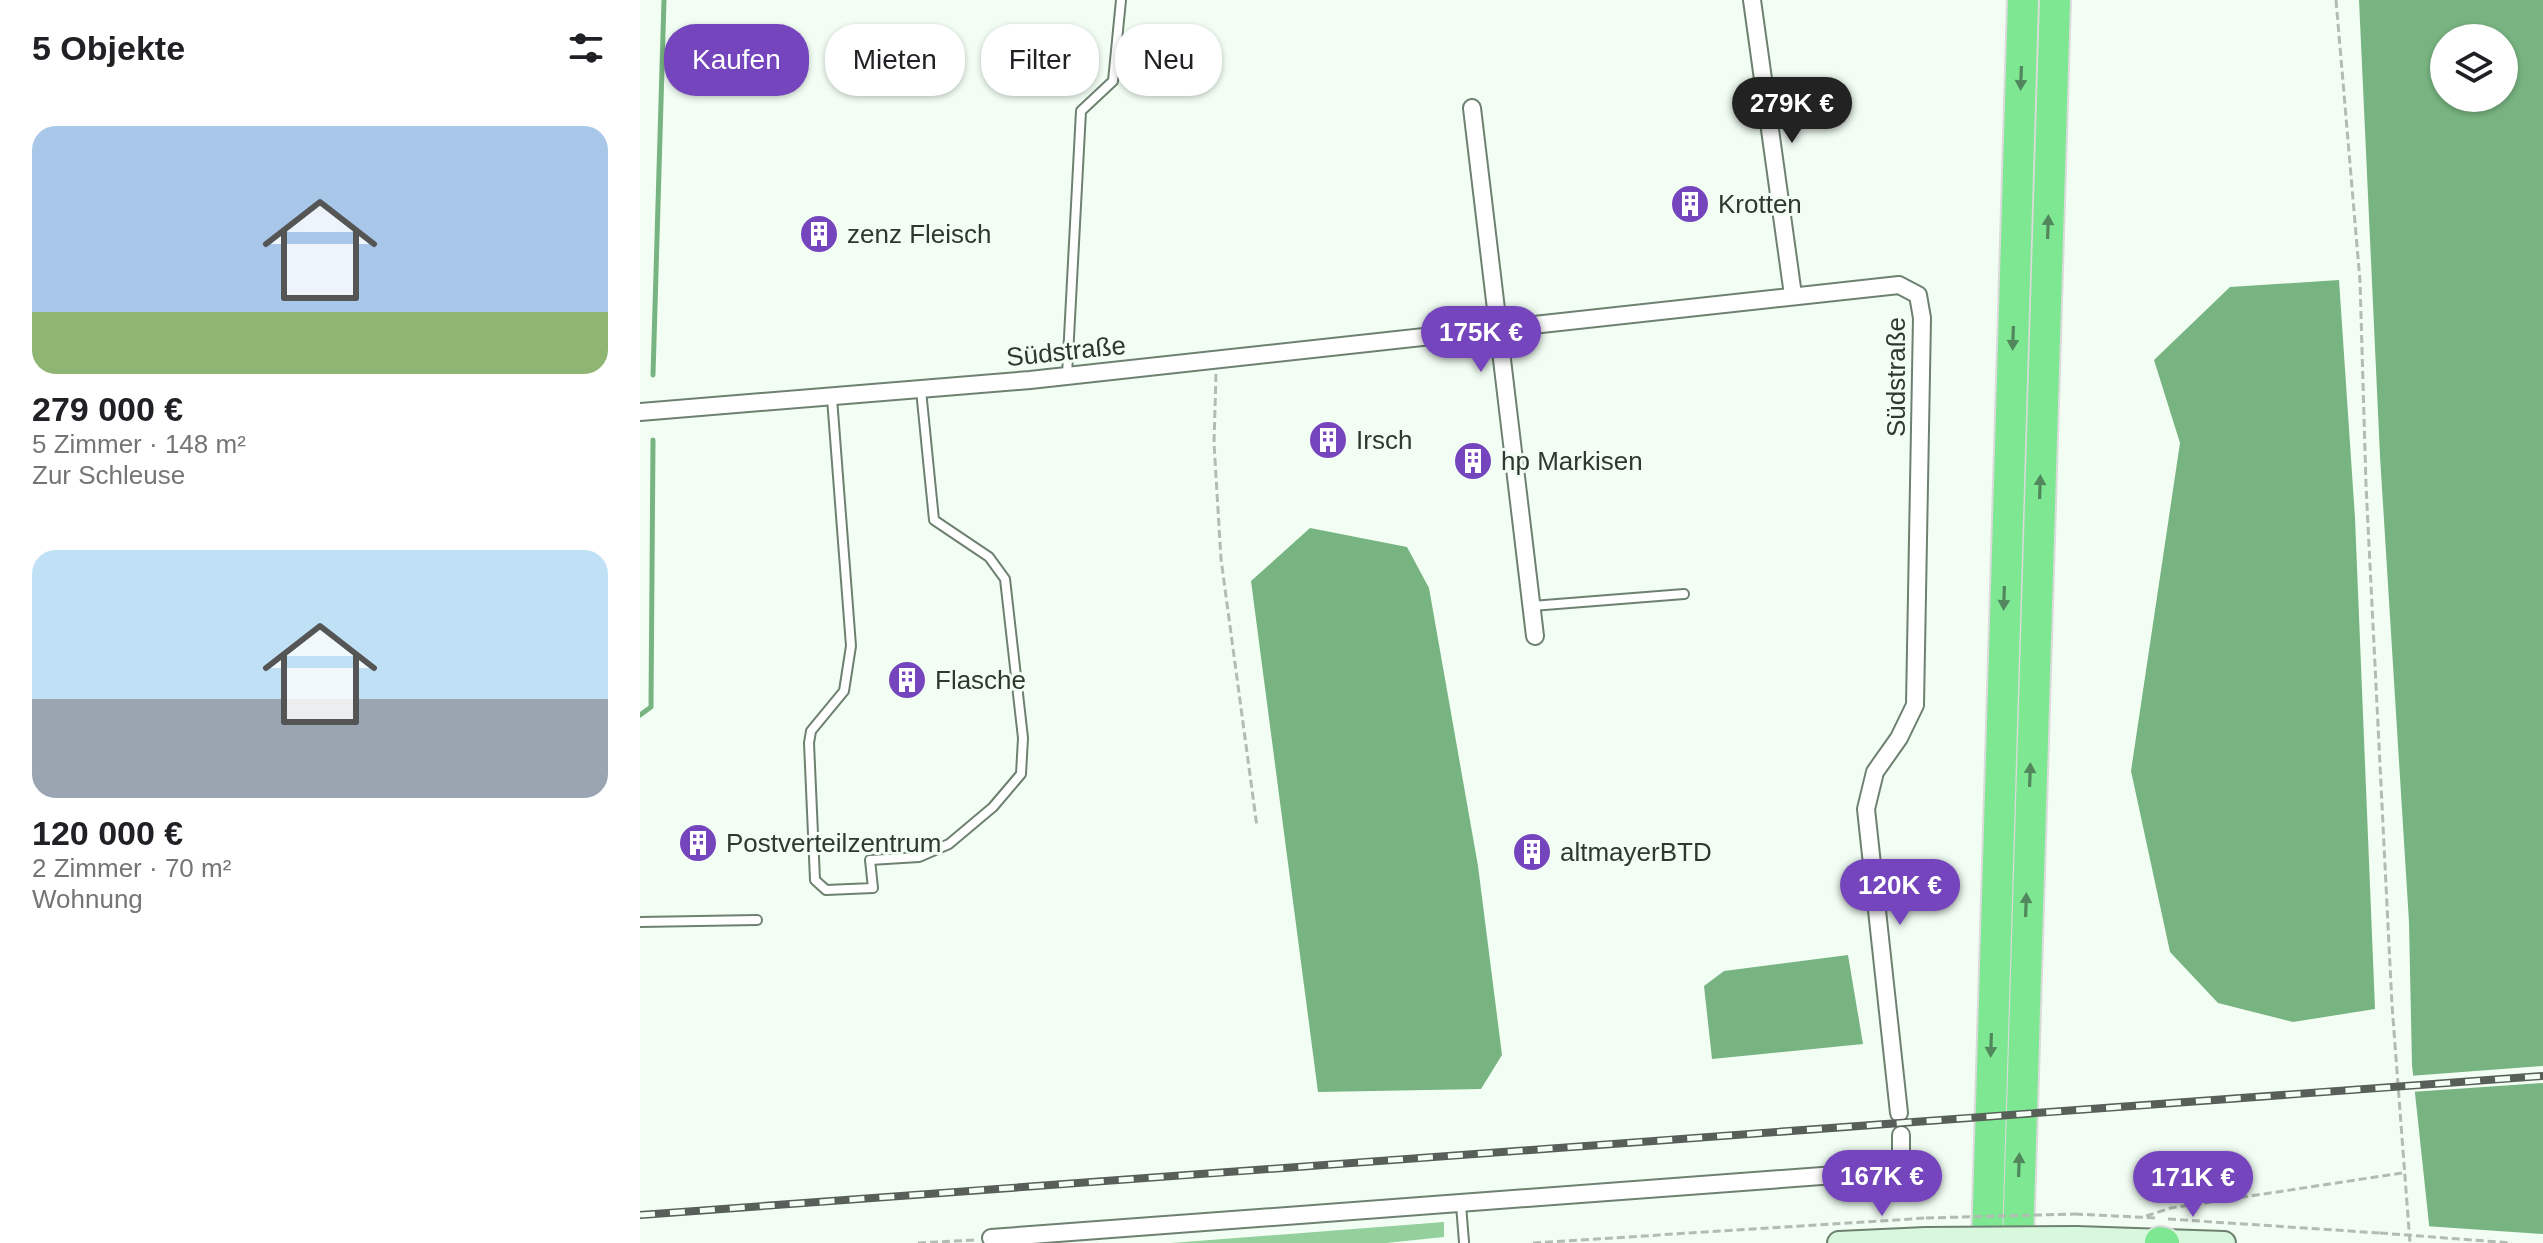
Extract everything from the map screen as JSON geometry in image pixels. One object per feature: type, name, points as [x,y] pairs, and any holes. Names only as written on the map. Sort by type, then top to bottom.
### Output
[{"type":"highway","points":[[1987,1243],[2023,0]]},
{"type":"highway","points":[[2018,1243],[2055,0]]},
{"type":"main road","points":[[1839,1243],[1926,1229],[2224,1243]]},
{"type":"street","points":[[1752,0],[1793,295]]},
{"type":"street","points":[[1472,108],[1535,636]]},
{"type":"street","name":"Südstraße","points":[[640,412],[921,390],[1899,285],[1918,295],[1922,318],[1915,705],[1899,738],[1875,772],[1866,809],[1899,1113]]},
{"type":"street","points":[[991,1238],[1889,1171],[1901,1163],[1901,1135]]},
{"type":"lane","points":[[1067,375],[1081,111],[1113,81],[1121,0]]},
{"type":"lane","points":[[832,398],[851,646],[844,691],[811,731],[809,743],[815,880],[826,890],[873,888],[870,860],[919,857],[949,844],[993,807],[1021,774],[1023,738],[1005,579],[989,557],[934,520],[921,390]]},
{"type":"lane","points":[[1531,606],[1684,594]]},
{"type":"lane","points":[[640,922],[757,920]]},
{"type":"lane","points":[[1461,1205],[1464,1242]]},
{"type":"path","points":[[2336,0],[2360,281],[2366,485],[2402,1173],[2410,1243]]},
{"type":"path","points":[[1215,359],[1214,443],[1221,559],[1257,827]]},
{"type":"path","points":[[2142,1217],[2171,1208],[2402,1173]]},
{"type":"path","points":[[1533,1243],[1821,1222],[1926,1229],[2075,1214],[2512,1243]]},
{"type":"path","points":[[918,1243],[991,1238]]},
{"type":"shaded area","points":[[2359,0],[2543,0],[2543,1243],[2431,1243],[2412,1065],[2409,922],[2380,456]]},
{"type":"shaded area","points":[[2339,280],[2355,518],[2375,1009],[2293,1022],[2218,1003],[2170,952],[2131,771],[2180,443],[2154,360],[2230,287]]},
{"type":"shaded area","points":[[1310,528],[1407,547],[1429,588],[1478,866],[1502,1055],[1481,1089],[1318,1092],[1251,581]]},
{"type":"shaded area","points":[[1848,955],[1863,1044],[1712,1059],[1704,986],[1724,971]]},
{"type":"shaded area","points":[[1444,1222],[1444,1237],[1386,1243],[1171,1243]]},
{"type":"pier","points":[[2543,1066],[2543,1083],[2411,1092],[2409,1076]]},
{"type":"pier","points":[[2425,1226],[2543,1234],[2543,1243],[2427,1243]]},
{"type":"waterway","points":[[653,375],[664,0]]},
{"type":"waterway","points":[[640,715],[651,707],[653,440]]},
{"type":"railway","points":[[640,1215],[2543,1076]]},
{"type":"place","name":"Krotten","points":[[1690,204]]},
{"type":"place","name":"zenz Fleisch","points":[[819,234]]},
{"type":"place","name":"Irsch","points":[[1328,440]]},
{"type":"place","name":"hp Markisen","points":[[1473,461]]},
{"type":"place","name":"Flasche","points":[[907,680]]},
{"type":"place","name":"Postverteilzentrum","points":[[698,843]]},
{"type":"place","name":"altmayerBTD","points":[[1532,852]]}]
